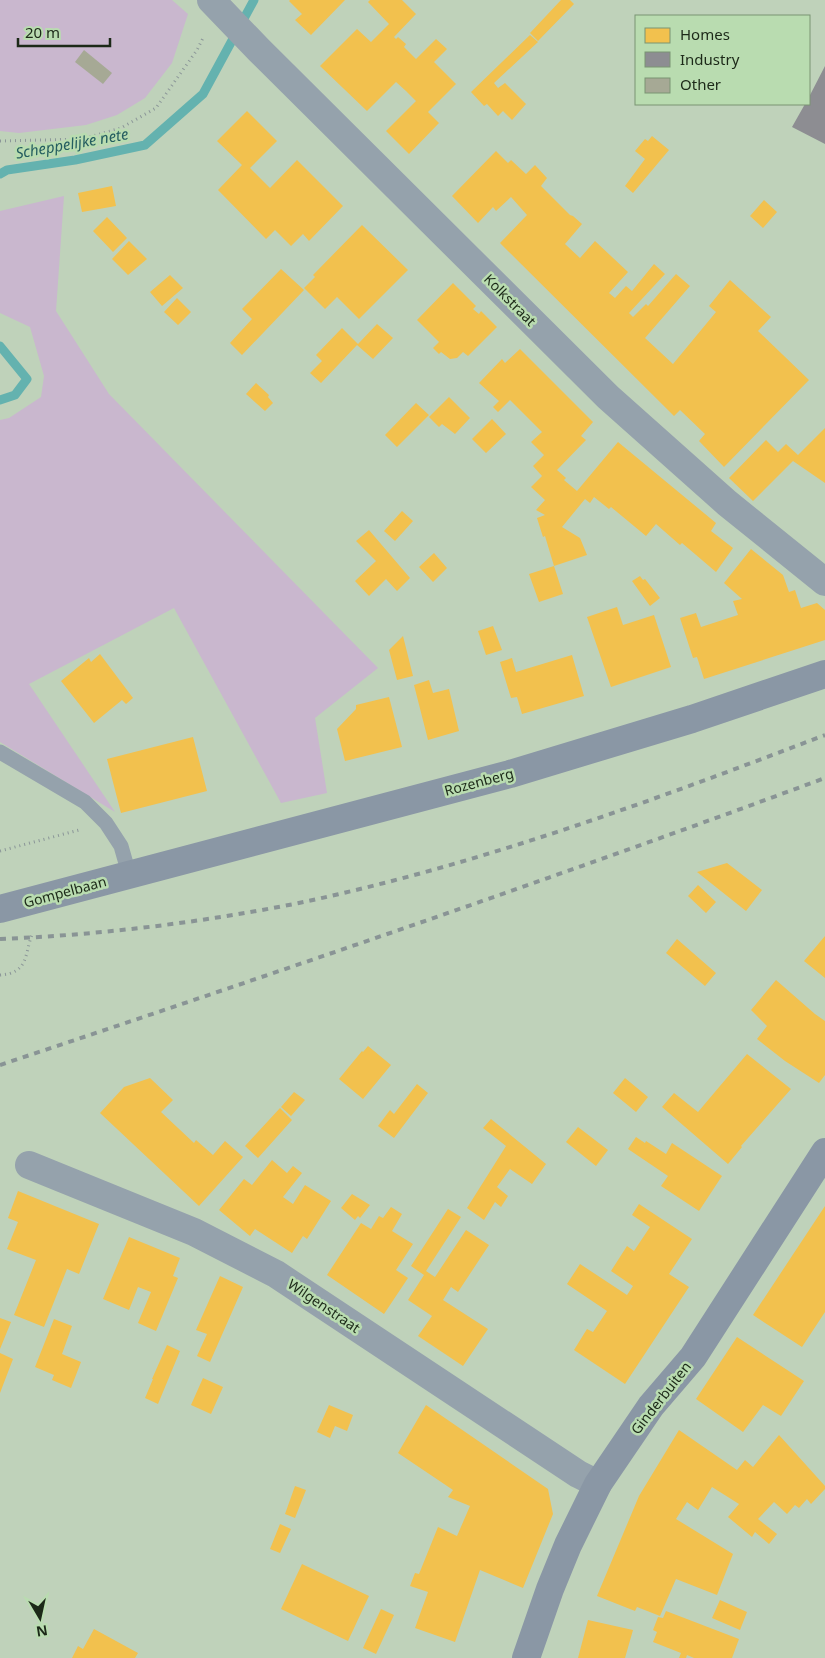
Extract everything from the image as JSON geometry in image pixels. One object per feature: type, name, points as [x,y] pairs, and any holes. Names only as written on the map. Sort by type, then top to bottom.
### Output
[{"type":"street","name":"Kolkstraat","points":[[220,9],[608,396],[727,503],[825,582]]},
{"type":"street","name":"Rozenberg","points":[[129,874],[510,774],[692,720],[825,674]]},
{"type":"street","name":"Gompelbaan","points":[[0,909],[129,874]]},
{"type":"street","name":"Ginderbuiten","points":[[526,1658],[550,1589],[568,1545],[598,1484],[651,1406],[694,1357],[825,1152]]},
{"type":"street","name":"Wilgenstraat","points":[[29,1164],[194,1232],[276,1274],[578,1474],[598,1484]]},
{"type":"lane","points":[[0,752],[85,802],[106,823],[121,846],[129,874]]},
{"type":"path","points":[[0,141],[82,139],[121,128],[156,108],[197,50],[220,9]]},
{"type":"path","points":[[0,851],[106,823]]},
{"type":"path","points":[[0,975],[14,973],[24,963],[34,928]]},
{"type":"shaded area","points":[[0,0],[172,0],[188,14],[172,63],[145,98],[117,115],[86,125],[19,133],[0,131]]},
{"type":"shaded area","points":[[64,196],[56,311],[109,394],[378,668],[315,718],[327,793],[281,803],[174,608],[29,684],[115,812],[0,742],[0,420],[9,418],[41,397],[44,376],[30,327],[0,313],[0,211]]},
{"type":"building: Homes","points":[[290,0],[345,0],[311,35],[295,20],[302,14]]},
{"type":"building: Homes","points":[[370,0],[402,0],[416,14],[394,37],[396,39],[398,37],[406,44],[404,47],[416,59],[436,39],[447,49],[434,62],[456,84],[428,112],[439,123],[409,154],[386,131],[416,101],[406,91],[396,82],[367,111],[320,66],[357,29],[371,42],[389,24],[368,2]]},
{"type":"building: Homes","points":[[561,0],[570,0],[574,4],[538,41],[530,33]]},
{"type":"building: Homes","points":[[530,35],[538,42],[494,83],[498,88],[505,83],[526,104],[512,120],[503,111],[498,116],[487,104],[484,106],[471,92]]},
{"type":"building: Homes","points":[[247,111],[277,141],[250,168],[270,188],[297,160],[343,206],[309,241],[303,234],[291,246],[275,230],[266,239],[218,190],[242,165],[217,141]]},
{"type":"building: Homes","points":[[652,136],[669,150],[633,193],[625,186],[645,159],[635,151],[645,139],[648,141]]},
{"type":"building: Homes","points":[[496,151],[508,163],[511,160],[526,174],[535,165],[547,178],[541,186],[570,215],[582,224],[565,244],[580,258],[595,241],[628,272],[609,293],[615,298],[626,286],[632,291],[654,264],[665,274],[629,313],[633,317],[646,304],[648,306],[676,274],[690,286],[645,338],[673,364],[716,312],[709,306],[730,280],[771,317],[758,331],[809,380],[724,467],[699,441],[705,434],[680,410],[674,416],[500,243],[527,215],[511,197],[496,211],[493,207],[478,223],[452,196]]},
{"type":"building: Homes","points":[[112,186],[116,206],[82,212],[78,193]]},
{"type":"building: Homes","points":[[764,200],[777,212],[763,228],[750,216]]},
{"type":"building: Homes","points":[[107,217],[127,238],[113,252],[93,231]]},
{"type":"building: Homes","points":[[362,225],[408,270],[359,319],[337,297],[325,309],[304,288],[315,277],[313,275]]},
{"type":"building: Homes","points":[[129,241],[147,259],[128,275],[112,259]]},
{"type":"building: Homes","points":[[281,269],[304,290],[242,355],[230,343],[252,319],[242,309]]},
{"type":"building: Homes","points":[[170,275],[183,288],[162,306],[150,292]]},
{"type":"building: Homes","points":[[453,283],[476,306],[473,309],[479,314],[481,311],[497,327],[468,356],[463,352],[457,358],[450,359],[441,352],[439,354],[433,348],[439,342],[417,320]]},
{"type":"building: Homes","points":[[177,298],[191,312],[178,325],[164,312]]},
{"type":"building: Homes","points":[[377,324],[393,338],[373,359],[357,345],[321,383],[310,373],[322,361],[316,355],[342,328],[358,344]]},
{"type":"building: Homes","points":[[520,349],[593,422],[581,436],[586,440],[557,470],[566,478],[564,480],[577,491],[618,442],[716,523],[711,531],[733,548],[716,572],[656,524],[646,536],[611,507],[609,509],[594,497],[590,503],[585,499],[562,527],[580,538],[587,555],[554,566],[545,536],[543,537],[537,518],[545,515],[536,510],[545,500],[531,487],[542,476],[533,466],[544,455],[531,442],[542,432],[510,400],[498,412],[493,407],[499,401],[479,383],[502,359],[505,363]]},
{"type":"building: Homes","points":[[256,383],[269,395],[268,397],[273,403],[265,411],[246,394]]},
{"type":"building: Homes","points":[[449,397],[470,418],[455,434],[442,424],[439,427],[429,417]]},
{"type":"building: Homes","points":[[416,403],[429,415],[397,447],[385,435]]},
{"type":"building: Homes","points":[[492,419],[506,434],[486,453],[472,439]]},
{"type":"building: Homes","points":[[825,428],[825,483],[793,461],[753,501],[729,478],[766,440],[778,452],[786,444],[798,455]]},
{"type":"building: Homes","points":[[402,511],[413,521],[395,541],[384,531]]},
{"type":"building: Homes","points":[[369,530],[410,578],[397,591],[386,579],[369,596],[355,581],[376,561],[356,541]]},
{"type":"building: Homes","points":[[751,549],[783,575],[789,592],[795,590],[801,608],[817,603],[825,610],[825,640],[704,679],[697,657],[693,658],[680,618],[696,613],[701,627],[738,615],[733,601],[742,599],[724,583]]},
{"type":"building: Homes","points":[[434,553],[447,568],[433,582],[419,567]]},
{"type":"building: Homes","points":[[554,566],[563,594],[539,602],[529,574]]},
{"type":"building: Homes","points":[[640,576],[643,580],[645,579],[660,598],[650,606],[632,581]]},
{"type":"building: Homes","points":[[617,607],[623,625],[654,615],[671,667],[611,687],[587,617]]},
{"type":"building: Homes","points":[[493,626],[502,650],[486,655],[478,631]]},
{"type":"building: Homes","points":[[403,636],[413,676],[397,680],[389,650]]},
{"type":"building: Homes","points":[[100,654],[133,698],[126,704],[122,700],[94,723],[61,681],[89,658],[91,662]]},
{"type":"building: Homes","points":[[572,655],[584,696],[522,714],[517,697],[511,698],[500,662],[512,658],[516,672]]},
{"type":"building: Homes","points":[[429,680],[433,693],[449,689],[459,731],[428,740],[414,685]]},
{"type":"building: Homes","points":[[389,697],[402,747],[345,761],[337,729],[356,709],[356,705]]},
{"type":"building: Homes","points":[[193,737],[207,791],[121,813],[107,759]]},
{"type":"building: Homes","points":[[727,863],[762,890],[746,911],[697,872]]},
{"type":"building: Homes","points":[[698,885],[716,902],[706,913],[688,896]]},
{"type":"building: Homes","points":[[825,936],[825,978],[804,961]]},
{"type":"building: Homes","points":[[677,939],[716,973],[705,986],[666,953]]},
{"type":"building: Homes","points":[[776,980],[825,1021],[825,1075],[819,1083],[785,1061],[757,1039],[767,1026],[751,1010]]},
{"type":"building: Homes","points":[[368,1046],[391,1065],[363,1099],[339,1079]]},
{"type":"building: Homes","points":[[747,1054],[791,1089],[741,1146],[728,1164],[662,1107],[674,1093],[698,1112]]},
{"type":"building: Homes","points":[[150,1078],[173,1100],[161,1112],[194,1143],[196,1140],[213,1155],[225,1141],[243,1157],[199,1206],[100,1113],[124,1087]]},
{"type":"building: Homes","points":[[625,1078],[648,1097],[636,1112],[613,1093]]},
{"type":"building: Homes","points":[[417,1084],[428,1093],[394,1138],[378,1126],[390,1110],[394,1114]]},
{"type":"building: Homes","points":[[294,1092],[305,1100],[291,1116],[281,1107]]},
{"type":"building: Homes","points":[[280,1108],[292,1120],[258,1158],[245,1146]]},
{"type":"building: Homes","points":[[491,1119],[546,1164],[532,1184],[510,1169],[497,1187],[508,1196],[501,1207],[495,1202],[484,1220],[467,1208],[506,1146],[483,1128]]},
{"type":"building: Homes","points":[[578,1127],[608,1150],[596,1166],[566,1142]]},
{"type":"building: Homes","points":[[636,1137],[666,1154],[672,1143],[722,1176],[699,1211],[661,1186],[668,1176],[628,1149]]},
{"type":"building: Homes","points":[[272,1160],[287,1173],[293,1166],[302,1173],[283,1197],[293,1204],[305,1185],[331,1201],[307,1239],[303,1236],[292,1253],[255,1229],[250,1236],[219,1210],[244,1179],[252,1185]]},
{"type":"building: Homes","points":[[18,1191],[99,1224],[79,1274],[67,1269],[44,1327],[14,1315],[36,1260],[7,1249],[18,1222],[8,1218]]},
{"type":"building: Homes","points":[[352,1194],[370,1205],[360,1218],[358,1216],[355,1220],[341,1208]]},
{"type":"building: Homes","points":[[639,1204],[692,1239],[669,1274],[689,1287],[625,1384],[574,1350],[587,1329],[593,1332],[607,1311],[567,1284],[580,1264],[627,1295],[633,1286],[611,1271],[627,1246],[634,1251],[650,1227],[632,1215]]},
{"type":"building: Homes","points":[[825,1206],[825,1312],[802,1347],[753,1315]]},
{"type":"building: Homes","points":[[391,1207],[402,1214],[392,1231],[413,1244],[396,1270],[408,1278],[384,1314],[327,1275],[361,1223],[371,1229],[379,1216],[383,1218]]},
{"type":"building: Homes","points":[[448,1209],[461,1217],[426,1271],[435,1277],[466,1230],[489,1245],[458,1292],[451,1287],[443,1300],[488,1329],[463,1366],[418,1336],[432,1316],[408,1300],[424,1275],[411,1266]]},
{"type":"building: Homes","points":[[129,1237],[180,1258],[173,1276],[178,1278],[156,1331],[138,1323],[151,1292],[138,1287],[129,1310],[103,1299]]},
{"type":"building: Homes","points":[[220,1276],[243,1287],[210,1362],[197,1356],[207,1334],[196,1330]]},
{"type":"building: Homes","points":[[0,1318],[11,1322],[0,1349]]},
{"type":"building: Homes","points":[[54,1319],[72,1326],[62,1354],[81,1362],[71,1388],[52,1380],[54,1375],[35,1367]]},
{"type":"building: Homes","points":[[737,1337],[804,1381],[781,1416],[763,1405],[743,1432],[696,1399]]},
{"type":"building: Homes","points":[[167,1345],[180,1351],[158,1404],[145,1398]]},
{"type":"building: Homes","points":[[0,1353],[13,1359],[0,1393]]},
{"type":"building: Homes","points":[[203,1378],[223,1387],[211,1414],[191,1405]]},
{"type":"building: Homes","points":[[329,1405],[353,1415],[347,1431],[335,1426],[330,1438],[317,1432]]},
{"type":"building: Homes","points":[[426,1405],[548,1489],[553,1514],[523,1588],[480,1570],[455,1642],[415,1628],[428,1592],[410,1586],[415,1573],[419,1574],[438,1527],[457,1536],[470,1506],[448,1497],[453,1490],[398,1453]]},
{"type":"building: Homes","points":[[679,1430],[737,1470],[745,1460],[753,1467],[779,1435],[825,1486],[825,1489],[811,1504],[807,1499],[799,1508],[795,1505],[787,1514],[774,1502],[758,1519],[777,1534],[769,1544],[755,1532],[752,1537],[728,1517],[739,1504],[712,1487],[698,1510],[687,1502],[676,1519],[733,1554],[717,1595],[676,1579],[660,1616],[637,1607],[635,1611],[597,1596],[639,1496]]},
{"type":"building: Homes","points":[[295,1486],[306,1490],[295,1518],[285,1514]]},
{"type":"building: Homes","points":[[280,1524],[291,1529],[280,1553],[270,1549]]},
{"type":"building: Homes","points":[[302,1564],[369,1596],[348,1641],[281,1609]]},
{"type":"building: Homes","points":[[720,1600],[747,1612],[740,1630],[712,1618]]},
{"type":"building: Homes","points":[[381,1609],[394,1615],[376,1654],[363,1648]]},
{"type":"building: Homes","points":[[666,1611],[739,1639],[732,1658],[694,1658],[687,1655],[686,1658],[679,1658],[681,1653],[653,1642],[657,1632],[653,1630],[658,1617],[663,1618]]},
{"type":"building: Homes","points":[[588,1620],[633,1630],[625,1658],[578,1658]]},
{"type":"building: Homes","points":[[94,1629],[138,1653],[135,1658],[72,1658],[78,1646],[83,1649]]},
{"type":"building: Industry","points":[[825,66],[825,144],[792,127],[804,105],[810,105],[810,95]]},
{"type":"building: Other","points":[[84,50],[112,73],[103,84],[75,62]]},
{"type":"waterway","name":"Scheppelijke nete","points":[[0,174],[7,170],[75,160],[145,145],[203,94],[254,0]]},
{"type":"waterway","name":"Scheppelijke nete","points":[[0,346],[27,379],[15,395],[0,400]]},
{"type":"railway","points":[[0,939],[74,935],[221,917],[362,889],[429,871],[563,830],[695,784],[825,735]]},
{"type":"railway","points":[[0,1065],[414,925],[620,853],[825,778]]}]
